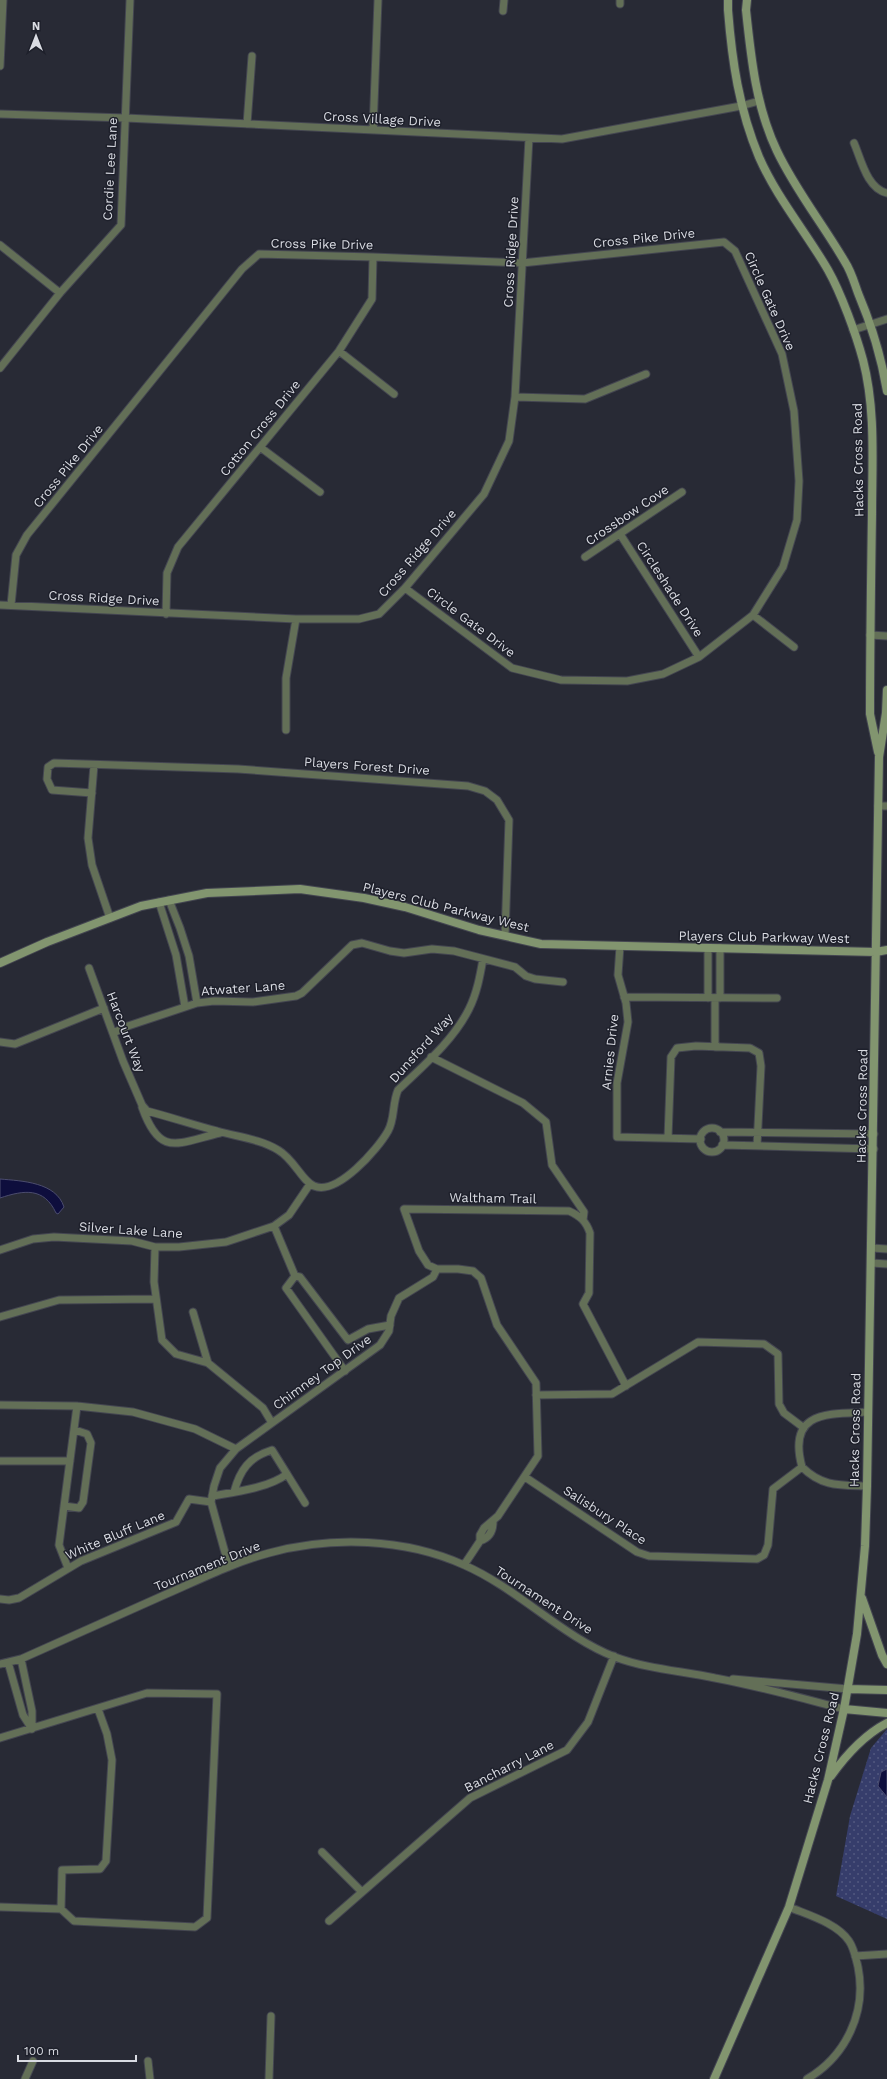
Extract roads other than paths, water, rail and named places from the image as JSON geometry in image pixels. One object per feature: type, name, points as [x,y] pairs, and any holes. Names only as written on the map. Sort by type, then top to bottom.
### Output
[{"type":"main road","name":"Hacks Cross Road","points":[[728,0],[731,46],[741,106],[760,157],[782,201],[808,237],[830,272],[853,330],[863,361],[872,431],[870,714],[879,757]]},
{"type":"main road","points":[[747,0],[749,44],[759,101],[777,150],[798,191],[824,226],[846,264],[871,324],[882,357],[887,391]]},
{"type":"main road","name":"Hacks Cross Road","points":[[714,2079],[789,1907],[828,1780],[848,1689],[857,1634],[861,1595],[866,1486],[872,1262],[879,757],[886,713],[887,690]]},
{"type":"main road","name":"Players Club Parkway West","points":[[0,964],[47,942],[141,906],[206,893],[300,889],[364,898],[405,907],[479,930],[542,944],[876,952]]},
{"type":"main road","points":[[876,952],[887,950]]},
{"type":"main road","points":[[876,952],[887,954]]},
{"type":"main road","points":[[861,1595],[882,1655],[887,1664]]},
{"type":"main road","name":"Tournament Drive","points":[[848,1689],[887,1690]]},
{"type":"main road","name":"Tournament Drive","points":[[844,1708],[887,1714]]},
{"type":"main road","points":[[828,1780],[853,1749],[869,1734],[887,1723]]},
{"type":"street","points":[[0,66],[3,0]]},
{"type":"street","name":"Cordie Lee Lane","points":[[0,368],[60,293],[121,225],[130,0]]},
{"type":"street","points":[[373,130],[378,0]]},
{"type":"street","points":[[503,11],[504,0]]},
{"type":"street","points":[[247,124],[252,56]]},
{"type":"street","name":"Cross Village Drive","points":[[0,114],[126,118],[562,139],[741,106],[759,101]]},
{"type":"street","name":"Cross Ridge Drive","points":[[0,605],[296,619],[359,619],[379,614],[405,588],[484,494],[509,441],[515,397],[529,138]]},
{"type":"street","points":[[854,143],[869,180],[880,191],[887,193]]},
{"type":"street","name":"Cross Pike Drive","points":[[11,605],[16,555],[27,535],[242,269],[259,254],[373,257],[522,264],[724,242]]},
{"type":"street","name":"Circle Gate Drive","points":[[405,588],[512,668],[561,680],[627,681],[663,674],[699,657],[753,615],[783,567],[797,520],[799,481],[794,412],[782,354],[735,251],[724,242]]},
{"type":"street","points":[[0,245],[60,293]]},
{"type":"street","name":"Cotton Cross Drive","points":[[166,614],[167,573],[178,547],[339,351],[372,299],[373,257]]},
{"type":"street","points":[[853,330],[887,320]]},
{"type":"street","points":[[339,351],[394,394]]},
{"type":"street","points":[[515,397],[585,399],[646,374]]},
{"type":"street","points":[[260,447],[320,492]]},
{"type":"street","name":"Crossbow Cove","points":[[585,557],[682,492]]},
{"type":"street","name":"Circleshade Drive","points":[[620,534],[699,657]]},
{"type":"street","points":[[753,615],[794,647]]},
{"type":"street","points":[[286,730],[286,678],[296,619]]},
{"type":"street","points":[[870,635],[887,636]]},
{"type":"street","name":"Players Forest Drive","points":[[92,792],[52,790],[47,779],[48,767],[54,763],[238,769],[468,786],[485,791],[497,800],[509,820],[504,935]]},
{"type":"street","points":[[94,765],[88,838],[92,865],[110,918]]},
{"type":"street","points":[[878,806],[887,806]]},
{"type":"street","points":[[169,900],[191,967],[196,1003]]},
{"type":"street","points":[[159,902],[180,970],[185,1007]]},
{"type":"street","name":"Atwater Lane","points":[[113,1033],[128,1026],[196,1003],[214,1001],[252,1002],[296,996],[302,993],[352,945],[362,943],[390,951],[404,953],[432,949],[454,952],[515,967],[526,976],[535,979],[563,982]]},
{"type":"street","points":[[174,949],[185,945]]},
{"type":"street","name":"Arnies Drive","points":[[620,946],[617,968],[628,1022],[617,1083],[616,1137],[668,1138]]},
{"type":"street","points":[[708,948],[708,980],[714,998]]},
{"type":"street","points":[[715,1047],[714,998],[719,980],[720,948]]},
{"type":"street","name":"Dunsford Way","points":[[310,1184],[320,1188],[330,1187],[348,1177],[389,1131],[393,1119],[394,1100],[398,1090],[456,1030],[469,1009],[480,980],[483,959]]},
{"type":"street","points":[[180,970],[191,967]]},
{"type":"street","name":"Harcourt Way","points":[[89,968],[142,1105],[149,1127],[158,1138],[168,1143],[221,1132]]},
{"type":"street","points":[[708,980],[719,980]]},
{"type":"street","points":[[624,997],[777,998]]},
{"type":"street","points":[[0,1042],[15,1044],[104,1008]]},
{"type":"street","points":[[701,1139],[668,1138],[671,1057],[674,1050],[677,1048],[690,1046],[750,1048],[759,1053],[761,1066],[757,1146]]},
{"type":"street","points":[[431,1057],[522,1103],[546,1122],[552,1165],[584,1212],[582,1219],[590,1233],[589,1293],[583,1304],[626,1386]]},
{"type":"street","name":"Harcourt Way","points":[[142,1105],[147,1111],[257,1141],[278,1150],[292,1160],[310,1184]]},
{"type":"street","points":[[709,1128],[714,1128],[720,1132],[724,1137],[722,1145],[719,1149],[710,1151],[703,1147],[701,1139],[702,1134],[709,1128]]},
{"type":"street","points":[[720,1132],[874,1134]]},
{"type":"street","points":[[789,1133],[789,1147]]},
{"type":"street","points":[[837,1133],[837,1148]]},
{"type":"street","points":[[722,1145],[874,1149]]},
{"type":"street","name":"Silver Lake Lane","points":[[0,1250],[33,1239],[54,1237],[132,1241],[155,1247],[179,1247],[226,1242],[274,1226],[288,1215],[310,1184]]},
{"type":"street","name":"Waltham Trail","points":[[437,1269],[428,1265],[419,1250],[404,1209],[569,1211],[582,1219]]},
{"type":"street","points":[[274,1226],[295,1276]]},
{"type":"street","points":[[155,1247],[154,1282],[162,1340],[176,1354],[208,1363],[263,1408],[272,1423]]},
{"type":"street","points":[[872,1248],[887,1249]]},
{"type":"street","points":[[872,1262],[887,1264]]},
{"type":"street","points":[[437,1269],[458,1268],[473,1271],[481,1278],[497,1325],[536,1384],[538,1456],[493,1522],[484,1528],[480,1535],[480,1541],[464,1565]]},
{"type":"street","name":"Chimney Top Drive","points":[[212,1499],[220,1468],[236,1450],[380,1345],[389,1331],[391,1316],[399,1298],[433,1277],[437,1269]]},
{"type":"street","points":[[295,1276],[300,1277],[348,1340],[368,1329],[390,1325]]},
{"type":"street","points":[[295,1276],[286,1288],[345,1371]]},
{"type":"street","points":[[0,1317],[59,1300],[156,1299]]},
{"type":"street","points":[[193,1312],[208,1363]]},
{"type":"street","points":[[536,1395],[612,1394],[698,1342],[764,1344],[778,1354],[779,1404],[784,1413],[804,1428]]},
{"type":"street","points":[[0,1405],[78,1406],[133,1412],[195,1429],[236,1450]]},
{"type":"street","points":[[68,1568],[59,1545],[78,1406]]},
{"type":"street","points":[[866,1486],[831,1484],[817,1480],[802,1467],[799,1446],[800,1436],[804,1428],[812,1419],[819,1416],[867,1412]]},
{"type":"street","points":[[64,1506],[79,1508],[83,1502],[91,1443],[87,1434],[75,1430]]},
{"type":"street","points":[[234,1492],[239,1474],[248,1463],[264,1452],[272,1450],[305,1503]]},
{"type":"street","points":[[0,1462],[70,1461]]},
{"type":"street","name":"Salisbury Place","points":[[525,1477],[637,1552],[649,1556],[757,1560],[764,1555],[768,1545],[773,1489],[802,1467]]},
{"type":"street","points":[[229,1567],[212,1499],[281,1479],[287,1474]]},
{"type":"street","name":"White Bluff Lane","points":[[0,1599],[9,1600],[20,1598],[68,1568],[125,1542],[176,1522],[189,1499],[212,1499]]},
{"type":"street","name":"Tournament Drive","points":[[0,1664],[21,1659],[229,1567],[267,1553],[294,1547],[341,1542],[398,1546],[426,1551],[464,1565],[490,1578],[594,1646],[614,1656],[652,1667],[715,1678],[844,1708]]},
{"type":"street","name":"Bancharry Lane","points":[[329,1921],[470,1798],[567,1750],[588,1722],[614,1656]]},
{"type":"street","points":[[21,1659],[32,1711],[32,1729]]},
{"type":"street","points":[[8,1662],[23,1714],[32,1729]]},
{"type":"street","name":"Tournament Drive","points":[[715,1678],[848,1689]]},
{"type":"street","points":[[0,1738],[147,1693],[217,1694],[207,1918],[195,1927],[74,1921],[61,1909],[0,1907]]},
{"type":"street","points":[[61,1909],[62,1870],[100,1869],[106,1861],[112,1760],[107,1734],[98,1709]]},
{"type":"street","points":[[322,1852],[362,1892]]},
{"type":"street","points":[[789,1907],[828,1923],[849,1941],[855,1956],[859,1975],[860,1994],[855,2022],[848,2038],[837,2055],[823,2070],[807,2079]]},
{"type":"street","points":[[855,1956],[887,1954]]},
{"type":"street","points":[[269,2079],[271,2016]]},
{"type":"street","points":[[24,2079],[33,2061]]},
{"type":"street","points":[[148,2061],[150,2079]]}]
